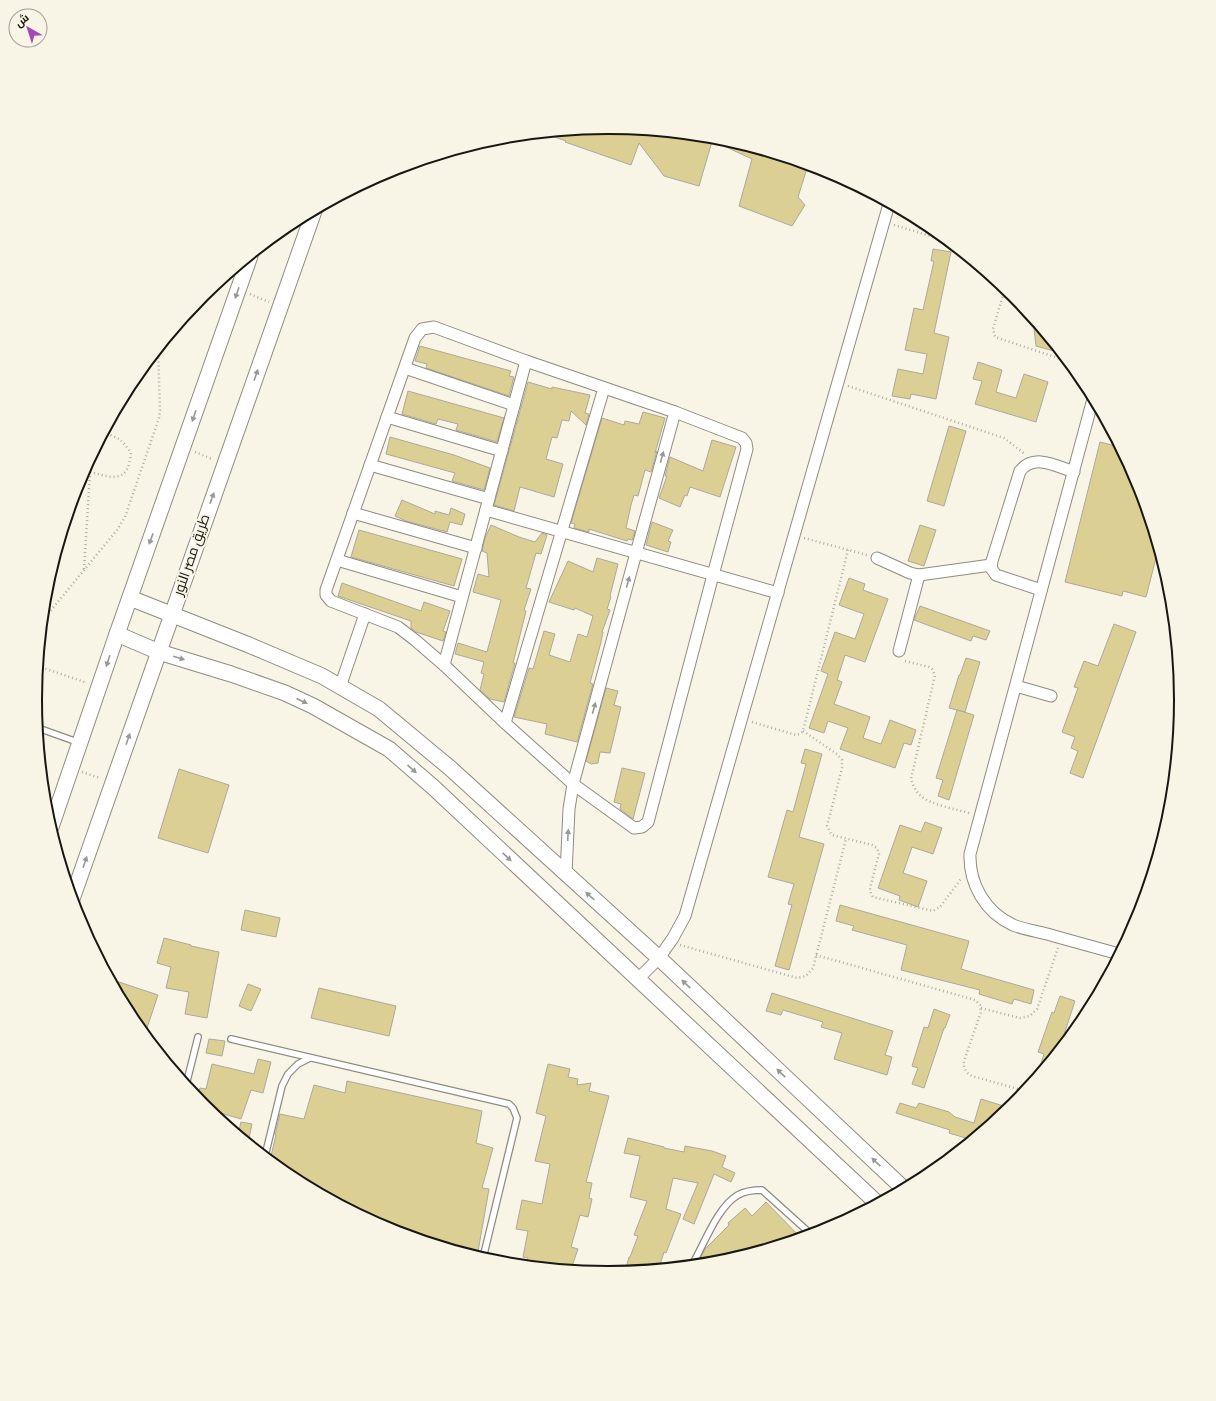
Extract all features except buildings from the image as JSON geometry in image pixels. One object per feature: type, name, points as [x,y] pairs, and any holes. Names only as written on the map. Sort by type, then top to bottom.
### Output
[{"type":"street","points":[[638,979],[659,958],[670,942],[684,916],[778,594],[888,208]]},
{"type":"street","name":"طريق مصر النور","points":[[75,890],[311,219]]},
{"type":"street","points":[[54,817],[70,768],[247,265]]},
{"type":"street","points":[[434,327],[526,361],[675,412],[742,438],[746,443],[747,449],[712,575],[648,822],[642,827],[634,828],[573,784],[505,723],[444,665],[398,627],[331,601],[326,595],[326,590],[404,368],[415,338],[422,329],[434,327]]},
{"type":"street","points":[[444,665],[526,361]]},
{"type":"street","points":[[404,368],[514,405]]},
{"type":"street","points":[[505,723],[604,388]]},
{"type":"street","points":[[1091,406],[970,854],[970,867],[980,897],[994,913],[1014,925],[1115,953]]},
{"type":"street","points":[[566,874],[569,809],[573,784],[675,412]]},
{"type":"street","points":[[387,417],[502,451]]},
{"type":"street","points":[[1041,590],[996,575],[992,571],[991,565],[1020,471],[1023,467],[1034,461],[1040,461],[1074,472]]},
{"type":"street","points":[[370,465],[489,499]]},
{"type":"street","points":[[486,510],[778,594]]},
{"type":"street","points":[[353,513],[476,548]]},
{"type":"street","points":[[877,558],[910,573],[918,575],[991,565]]},
{"type":"street","points":[[337,560],[462,597]]},
{"type":"street","points":[[899,651],[918,575]]},
{"type":"street","points":[[130,598],[264,651],[322,676],[379,709],[444,763],[659,958],[900,1185]]},
{"type":"street","points":[[340,687],[365,614]]},
{"type":"street","points":[[117,634],[159,652],[231,674],[285,693],[313,706],[389,749],[433,787],[874,1200]]},
{"type":"street","points":[[1016,686],[1051,696]]},
{"type":"lane","points":[[43,730],[80,743]]},
{"type":"lane","points":[[188,1080],[198,1037]]},
{"type":"lane","points":[[231,1040],[504,1103],[513,1108],[516,1118],[484,1253]]},
{"type":"lane","points":[[266,1152],[282,1086],[288,1074],[298,1064],[310,1058]]},
{"type":"lane","points":[[695,1260],[728,1201],[738,1194],[750,1190],[762,1190],[807,1230]]},
{"type":"path","points":[[884,222],[931,236]]},
{"type":"path","points":[[238,289],[280,306]]},
{"type":"path","points":[[1004,296],[993,329],[995,337],[1059,358]]},
{"type":"path","points":[[49,612],[117,530],[125,517],[159,418],[158,357]]},
{"type":"path","points":[[838,383],[1004,438],[1034,461]]},
{"type":"path","points":[[90,472],[115,477],[124,474],[130,465],[131,453],[125,444],[119,438],[108,434]]},
{"type":"path","points":[[183,447],[224,464]]},
{"type":"path","points":[[84,570],[90,473]]},
{"type":"path","points":[[794,535],[877,558]]},
{"type":"path","points":[[742,719],[796,735],[803,731],[848,550]]},
{"type":"path","points":[[899,651],[899,656],[903,660],[929,667],[932,669],[934,675],[911,779],[915,788],[921,796],[929,801],[980,816]]},
{"type":"path","points":[[43,668],[99,688]]},
{"type":"path","points":[[803,731],[837,754],[842,760],[842,768],[827,826],[832,835],[872,845],[879,851],[870,888],[873,897],[933,911],[938,909],[970,867]]},
{"type":"path","points":[[70,768],[113,782]]},
{"type":"path","points":[[670,942],[797,978],[806,976],[810,972],[816,955],[846,839]]},
{"type":"path","points":[[981,1008],[1020,1018],[1030,1016],[1034,1013],[1037,1009],[1061,938]]},
{"type":"path","points":[[816,955],[972,998],[978,1002],[981,1008],[964,1061],[966,1071],[972,1076],[1019,1089]]}]
